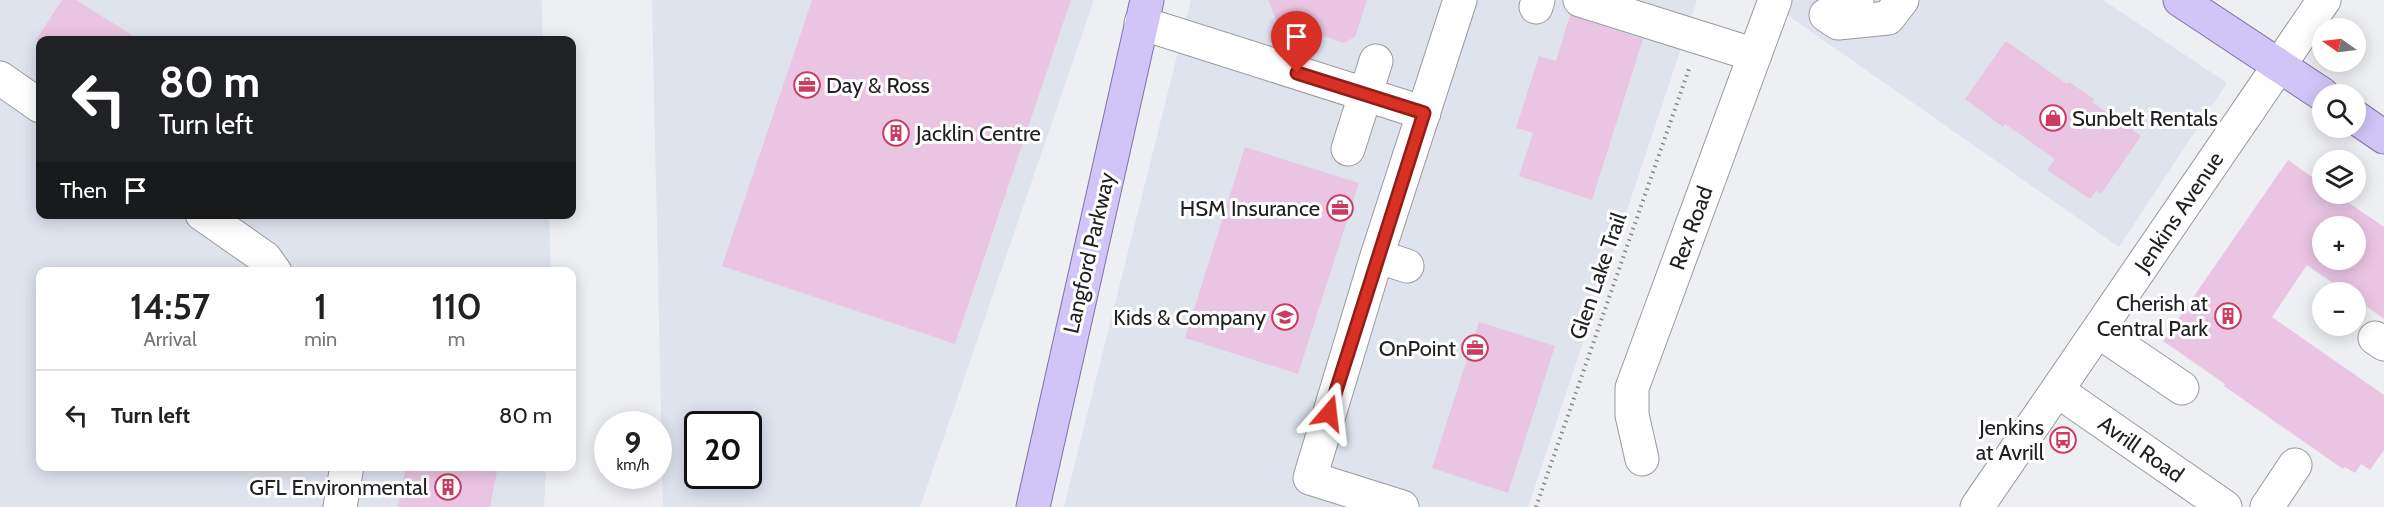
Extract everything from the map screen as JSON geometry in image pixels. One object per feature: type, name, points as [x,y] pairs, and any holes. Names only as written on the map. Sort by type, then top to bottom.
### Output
[{"type":"main road","points":[[2180,0],[2312,87]]},
{"type":"main road","name":"Langford Parkway","points":[[1033,507],[1144,12]]},
{"type":"main road","points":[[2366,125],[2384,137]]},
{"type":"street","points":[[1390,496],[1310,478],[1392,261],[1414,186],[1424,113],[1460,0]]},
{"type":"street","points":[[1580,0],[1755,55]]},
{"type":"street","name":"Rex Road","points":[[1642,459],[1632,415],[1632,388],[1775,0]]},
{"type":"street","points":[[1857,0],[1826,15],[1838,23],[1888,18],[1902,0]]},
{"type":"street","name":"Jenkins Avenue","points":[[1977,507],[2324,0]]},
{"type":"street","points":[[1144,12],[1365,94],[1424,113]]},
{"type":"street","points":[[1348,150],[1376,61]]},
{"type":"street","points":[[0,78],[36,103]]},
{"type":"street","points":[[209,219],[265,258],[271,267]]},
{"type":"street","points":[[2098,331],[2182,388]]},
{"type":"street","name":"Avrill Road","points":[[2058,391],[2225,507]]},
{"type":"street","points":[[2267,507],[2295,465]]},
{"type":"street","points":[[340,507],[346,471]]},
{"type":"path","name":"Glen Lake Trail","points":[[1536,507],[1676,101],[1694,56]]},
{"type":"shaded area","points":[[0,0],[542,0],[543,36],[36,36],[36,219],[549,219],[551,267],[36,267],[36,471],[546,471],[544,507],[0,507]]},
{"type":"shaded area","points":[[652,0],[1094,0],[920,507],[663,507],[663,489],[672,489],[672,411],[661,411]]},
{"type":"shaded area","points":[[1191,0],[1697,0],[1528,507],[1064,507]]},
{"type":"shaded area","points":[[1766,0],[2103,0],[2227,83],[2119,247]]},
{"type":"building","points":[[62,0],[76,0],[134,36],[39,36]]},
{"type":"building","name":"Jacklin Centre","points":[[812,0],[1071,0],[955,344],[722,266]]},
{"type":"building","points":[[1268,0],[1367,0],[1355,37],[1344,43],[1277,21]]},
{"type":"building","points":[[1570,15],[1643,39],[1592,200],[1519,176],[1533,133],[1516,128],[1539,56],[1556,61]]},
{"type":"building","name":"Sunbelt Rentals","points":[[2006,41],[2067,84],[2069,82],[2094,99],[2092,102],[2141,136],[2101,194],[2096,191],[2090,199],[2047,170],[2055,159],[2005,124],[2003,127],[1965,99]]},
{"type":"building","points":[[1245,147],[1359,183],[1298,374],[1185,338]]},
{"type":"building","name":"Cherish at Central Park","points":[[2288,160],[2312,177],[2312,204],[2351,204],[2384,227],[2384,319],[2366,306],[2366,282],[2332,282],[2314,270],[2366,270],[2366,216],[2312,216],[2312,268],[2307,265],[2272,317],[2384,395],[2384,450],[2370,470],[2361,464],[2355,473],[2345,467],[2343,469],[2224,386],[2225,384],[2163,341]]},
{"type":"building","points":[[1479,322],[1555,346],[1508,493],[1432,468]]},
{"type":"building","name":"GFL Environmental","points":[[405,471],[497,471],[490,507],[398,507]]},
{"type":"place","name":"Day & Ross","points":[[807,85]]},
{"type":"place","name":"Sunbelt Rentals","points":[[2053,118]]},
{"type":"place","name":"Jacklin Centre","points":[[896,133]]},
{"type":"place","name":"HSM Insurance","points":[[1340,208]]},
{"type":"place","name":"Cherish at Central Park","points":[[2228,316]]},
{"type":"place","name":"Kids & Company","points":[[1285,317]]},
{"type":"place","name":"OnPoint","points":[[1475,348]]},
{"type":"place","name":"Jenkins at Avrill","points":[[2063,440]]},
{"type":"place","name":"GFL Environmental","points":[[448,487]]},
{"type":"route","points":[[1297,73],[1424,113],[1329,413]]}]
